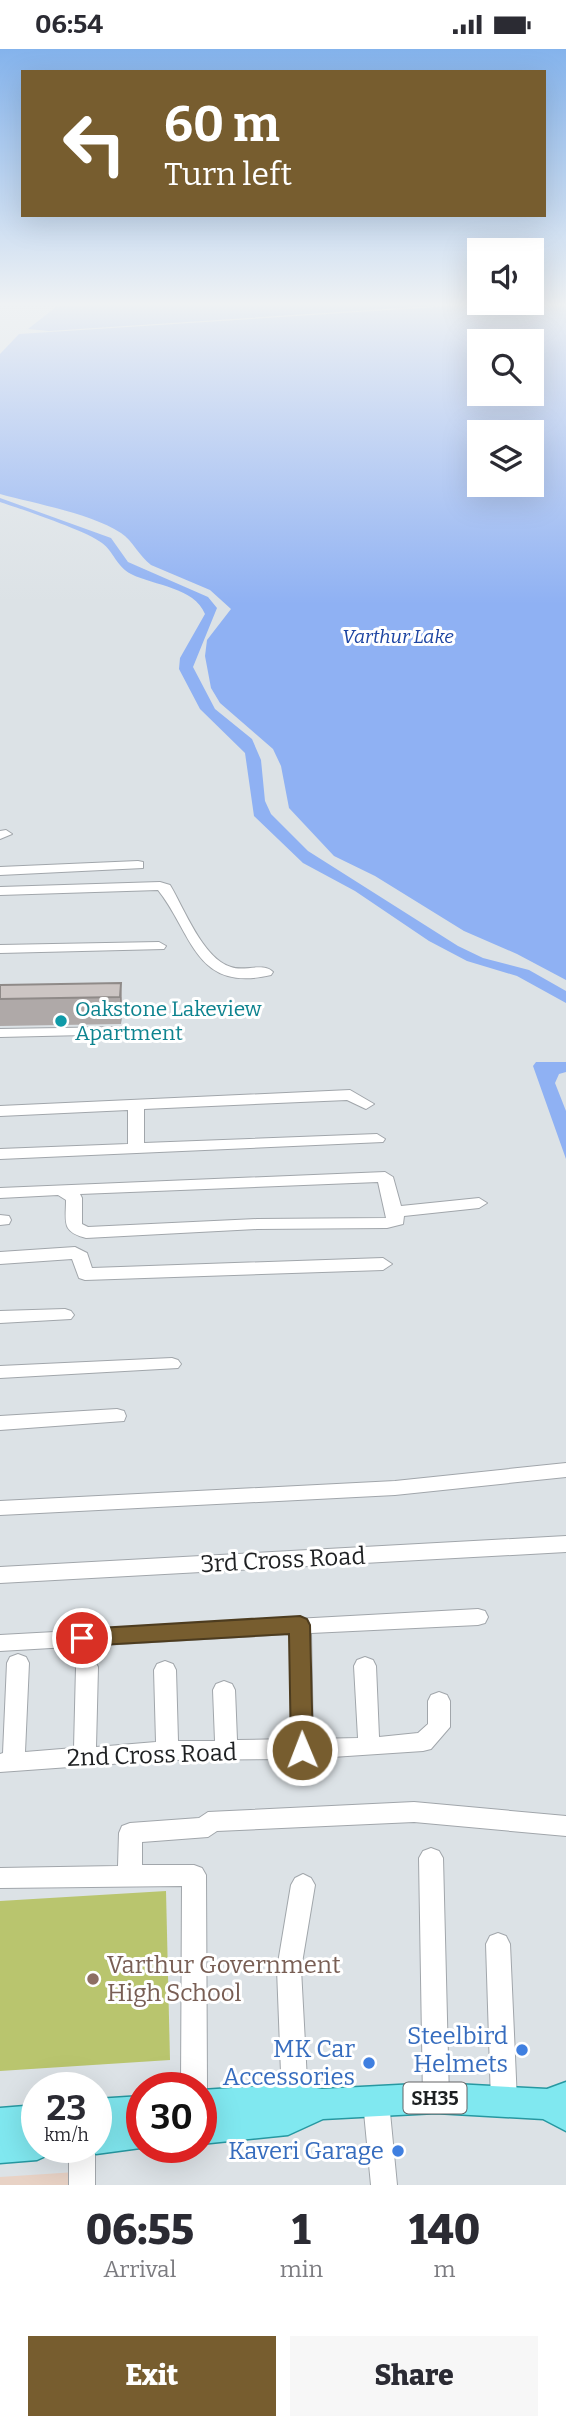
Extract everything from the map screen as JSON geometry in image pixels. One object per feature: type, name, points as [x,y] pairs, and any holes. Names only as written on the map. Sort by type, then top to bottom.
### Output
[{"type":"main road","name":"SH35","points":[[217,2104],[376,2102],[436,2098],[560,2105]]},
{"type":"main road","name":"SH35","points":[[217,2126],[288,2119],[309,2101]]},
{"type":"main road","points":[[0,2124],[21,2122]]},
{"type":"main road","points":[[0,2147],[21,2145]]},
{"type":"street","points":[[0,871],[138,865]]},
{"type":"street","points":[[0,891],[160,885],[165,888],[202,949],[217,967],[231,972],[266,972]]},
{"type":"street","points":[[0,949],[159,946]]},
{"type":"street","points":[[0,1033],[122,1031]]},
{"type":"street","points":[[0,1111],[350,1095],[366,1104]]},
{"type":"street","points":[[136,1104],[136,1149]]},
{"type":"street","points":[[0,1154],[377,1139]]},
{"type":"street","points":[[0,1193],[61,1190],[385,1177],[397,1220],[387,1223],[257,1224],[86,1233],[74,1227],[74,1198],[61,1190]]},
{"type":"street","points":[[395,1212],[479,1203]]},
{"type":"street","points":[[0,1258],[75,1254],[81,1258],[85,1273],[92,1274],[383,1264]]},
{"type":"street","points":[[0,1317],[65,1315]]},
{"type":"street","points":[[0,1372],[172,1364]]},
{"type":"street","points":[[0,1423],[117,1416]]},
{"type":"street","points":[[0,1508],[382,1489],[566,1470]]},
{"type":"street","name":"3rd Cross Road","points":[[0,1575],[566,1545]]},
{"type":"street","points":[[0,1643],[478,1617]]},
{"type":"street","points":[[300,1625],[302,1750]]},
{"type":"street","points":[[7,1762],[18,1663]]},
{"type":"street","points":[[365,1666],[369,1747]]},
{"type":"street","points":[[85,1755],[87,1667]]},
{"type":"street","points":[[165,1670],[167,1751]]},
{"type":"street","points":[[224,1691],[226,1752]]},
{"type":"street","name":"2nd Cross Road","points":[[7,1762],[167,1751],[302,1750],[423,1742],[439,1727],[439,1701]]},
{"type":"street","points":[[130,1877],[130,1833],[208,1827],[208,1822],[414,1812],[566,1826]]},
{"type":"street","points":[[431,1858],[436,2098]]},
{"type":"street","points":[[0,1878],[194,1875],[194,2072]]},
{"type":"street","points":[[303,1885],[289,1969],[309,2101]]},
{"type":"street","points":[[498,1944],[504,2101]]},
{"type":"street","points":[[376,2102],[384,2185]]},
{"type":"street","points":[[82,2163],[82,2185]]},
{"type":"shaded area","points":[[76,2172],[76,2185],[0,2185],[0,2177]]},
{"type":"green space","name":"Varthur Government High School","points":[[166,1891],[170,2060],[0,2071],[0,1901]]},
{"type":"water","name":"Varthur Lake","points":[[0,405],[566,405],[566,980],[517,954],[464,931],[375,876],[334,856],[289,808],[281,766],[273,749],[220,703],[211,688],[205,656],[207,640],[231,609],[210,590],[151,565],[121,533],[79,515],[0,494]]},
{"type":"water","points":[[0,498],[111,538],[128,562],[208,597],[217,608],[193,667],[215,709],[252,739],[261,760],[265,801],[271,814],[308,851],[458,946],[483,958],[529,970],[566,991],[566,1003],[517,976],[467,961],[429,941],[355,891],[303,863],[254,816],[245,753],[200,709],[179,669],[180,658],[205,614],[200,605],[173,588],[131,574],[94,538],[0,502]]},
{"type":"water","points":[[536,1062],[566,1062],[566,1072],[559,1074],[555,1083],[566,1111],[566,1159],[533,1066]]},
{"type":"building","points":[[121,983],[120,997],[0,999],[0,985]]},
{"type":"place","name":"Oakstone Lakeview Apartment","points":[[61,1021]]},
{"type":"place","name":"Varthur Government High School","points":[[93,1979]]},
{"type":"place","name":"Steelbird Helmets","points":[[522,2050]]},
{"type":"place","name":"MK Car Accessories","points":[[369,2063]]},
{"type":"place","name":"Kaveri Garage","points":[[398,2151]]},
{"type":"route","points":[[82,1638],[300,1625],[302,1750]]}]
